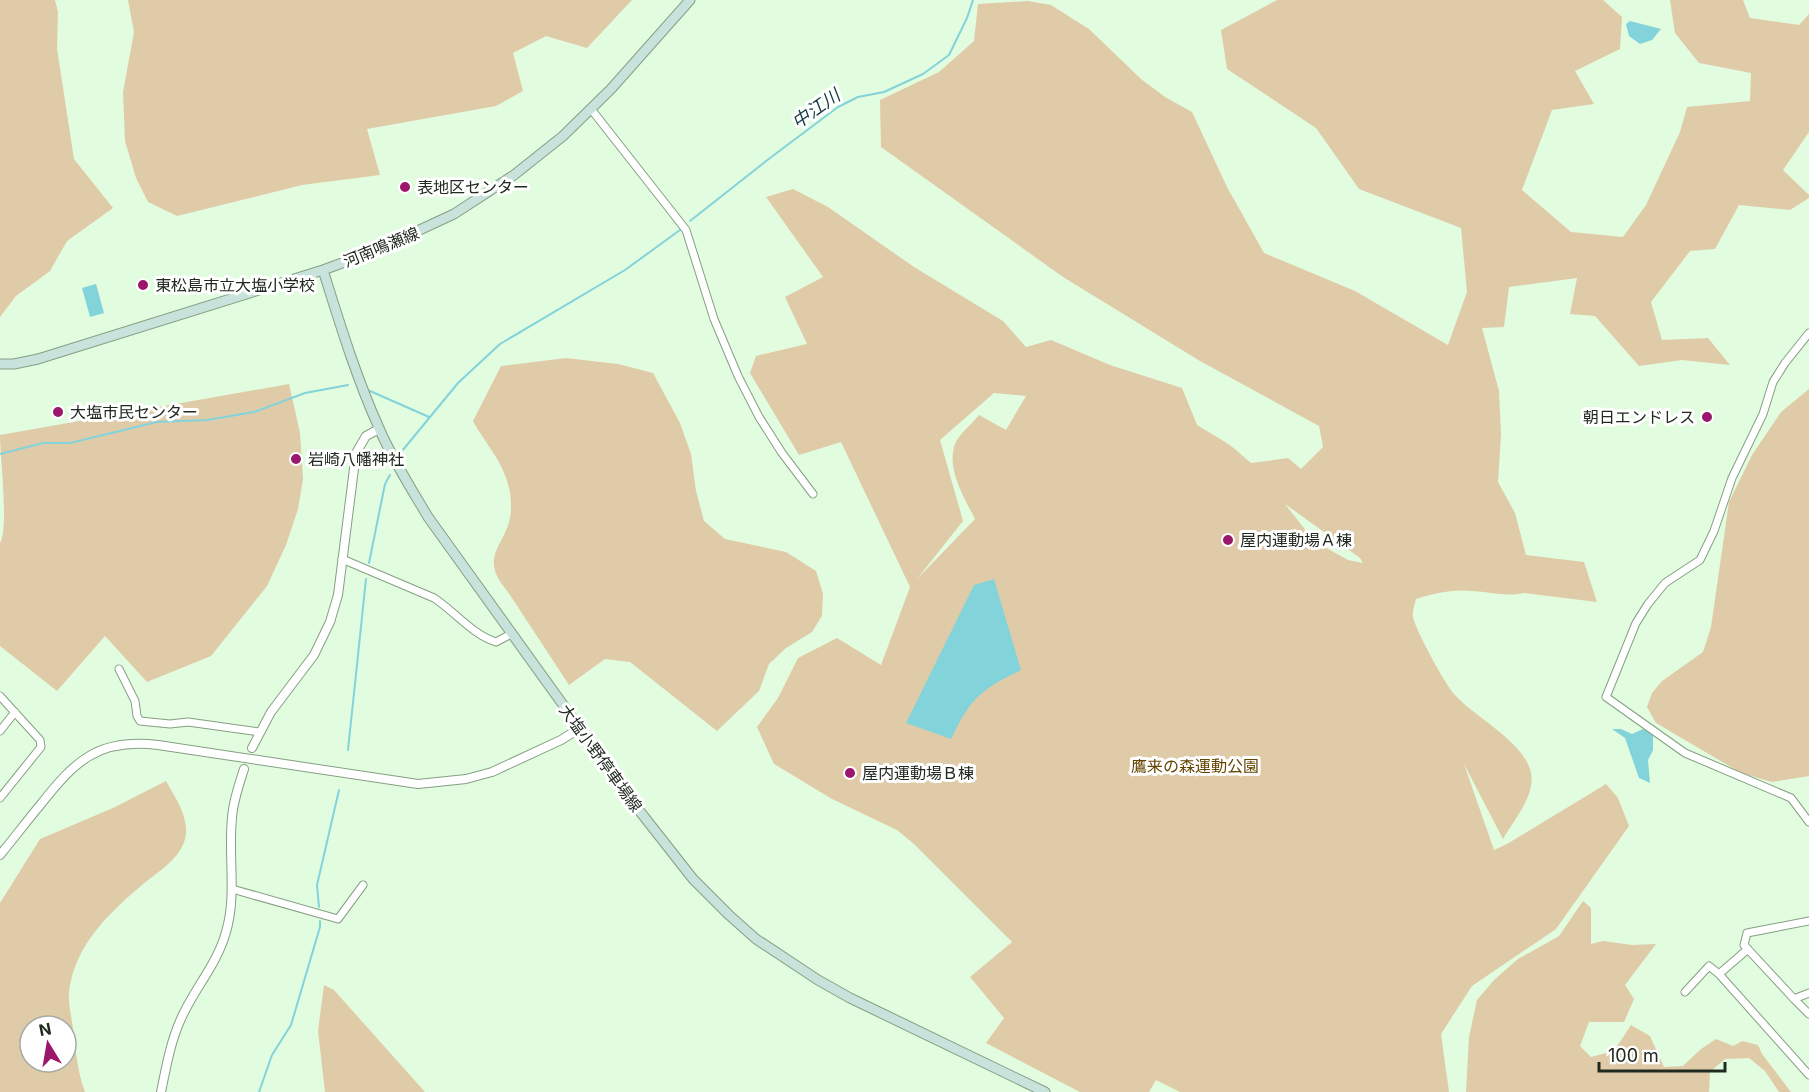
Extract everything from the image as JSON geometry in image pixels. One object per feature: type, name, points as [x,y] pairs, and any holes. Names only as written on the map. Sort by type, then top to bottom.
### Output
[{"type":"main road","name":"河南鳴瀬線","points":[[0,364],[14,364],[38,358],[323,270],[428,227],[482,198],[544,151],[591,109],[690,0]]},
{"type":"main road","name":"大塩小野停車場線","points":[[323,270],[352,363],[380,429],[399,468],[428,517],[638,809],[693,879],[756,939],[788,962],[850,998],[1045,1092]]},
{"type":"street","points":[[591,109],[686,230],[714,319],[738,376],[759,417],[782,453],[813,494]]},
{"type":"street","points":[[1809,333],[1773,382],[1763,414],[1732,478],[1714,531],[1700,560],[1665,583],[1648,604],[1636,623],[1606,697],[1685,753],[1791,798],[1809,822]]},
{"type":"street","points":[[252,748],[271,712],[314,655],[330,622],[338,595],[356,453],[366,436],[380,429]]},
{"type":"street","points":[[342,560],[434,598],[488,639],[496,642],[511,634]]},
{"type":"street","points":[[119,669],[135,701],[140,721],[170,724],[188,722],[259,732]]},
{"type":"street","points":[[0,696],[40,740],[41,747],[0,798]]},
{"type":"street","points":[[0,731],[15,712]]},
{"type":"street","points":[[0,855],[69,770],[99,751],[116,746],[137,743],[158,745],[418,784],[466,779],[492,772],[561,740],[579,728]]},
{"type":"street","points":[[161,1092],[171,1046],[180,1021],[210,969],[227,931],[232,889],[231,818],[244,769]]},
{"type":"street","points":[[232,889],[338,919],[363,885]]},
{"type":"street","points":[[1809,921],[1747,933],[1744,945],[1809,1014]]},
{"type":"street","points":[[1719,974],[1748,949]]},
{"type":"street","points":[[1685,992],[1709,966],[1719,974],[1809,1075]]},
{"type":"street","points":[[1794,999],[1809,993]]},
{"type":"green space","points":[[0,0],[55,0],[58,12],[57,49],[74,159],[113,208],[67,241],[50,271],[16,296],[0,317]]},
{"type":"green space","points":[[128,0],[632,0],[587,48],[546,36],[513,53],[523,91],[496,106],[367,129],[380,175],[302,185],[177,216],[148,202],[136,178],[125,141],[123,92],[134,32]]},
{"type":"green space","name":"鷹来の森運動公園","points":[[1277,0],[1603,0],[1622,17],[1620,49],[1575,71],[1594,104],[1552,110],[1522,190],[1571,232],[1623,237],[1646,205],[1680,132],[1687,107],[1750,101],[1751,73],[1699,63],[1675,33],[1670,0],[1743,0],[1750,18],[1799,25],[1809,14],[1809,132],[1783,170],[1809,195],[1809,198],[1790,210],[1739,205],[1715,249],[1690,251],[1651,302],[1662,340],[1708,338],[1730,365],[1682,360],[1639,366],[1595,316],[1570,314],[1577,278],[1509,287],[1504,327],[1482,328],[1499,391],[1501,434],[1498,482],[1515,513],[1526,555],[1584,562],[1597,602],[1524,593],[1451,591],[1416,599],[1413,617],[1431,656],[1454,694],[1516,747],[1531,772],[1531,786],[1527,800],[1503,839],[1464,764],[1494,850],[1606,784],[1618,798],[1629,826],[1556,929],[1472,986],[1441,1034],[1449,1092],[1180,1092],[1156,1080],[1149,1092],[1080,1092],[986,1043],[1004,1018],[970,977],[1012,942],[914,844],[897,830],[832,799],[774,764],[757,727],[778,698],[798,658],[837,638],[881,665],[910,587],[841,442],[799,455],[750,373],[756,356],[807,344],[785,297],[823,277],[766,197],[793,189],[828,207],[914,267],[1003,321],[1026,347],[1051,340],[1110,365],[1182,388],[1197,425],[1230,445],[1251,463],[1288,458],[1301,469],[1323,447],[1319,426],[1200,361],[1063,277],[881,147],[880,100],[939,72],[974,41],[978,4],[1028,1],[1051,5],[1089,29],[1141,79],[1165,97],[1192,112],[1227,187],[1264,253],[1355,291],[1448,345],[1467,292],[1461,228],[1359,189],[1316,128],[1227,69],[1221,30]],"holes":[[[994,393],[1026,396],[1006,430],[979,415],[957,440],[953,453],[954,473],[975,519],[917,579],[963,521],[940,440]],[[1285,504],[1360,558],[1363,563],[1348,560],[1314,541]]]},
{"type":"green space","points":[[566,358],[618,364],[653,373],[680,423],[691,454],[696,491],[704,521],[725,539],[786,552],[816,571],[823,594],[822,616],[812,632],[786,648],[769,664],[759,691],[717,731],[630,662],[605,659],[569,685],[498,579],[494,558],[510,519],[510,493],[498,460],[473,421],[501,366]]},
{"type":"green space","points":[[289,384],[300,433],[303,479],[298,509],[286,545],[267,586],[211,656],[147,682],[105,636],[57,691],[0,646],[0,543],[3,535],[4,508],[0,435]]},
{"type":"green space","points":[[1809,389],[1809,776],[1772,782],[1741,773],[1656,723],[1647,707],[1652,693],[1662,681],[1703,652],[1711,627],[1729,502],[1752,455],[1781,412]]},
{"type":"green space","points":[[166,781],[182,811],[186,825],[185,840],[178,854],[161,871],[134,891],[97,929],[87,944],[72,975],[69,993],[71,1014],[18,1014],[18,1074],[78,1074],[78,1066],[85,1092],[0,1092],[0,903],[40,839],[113,808]]},
{"type":"green space","points":[[1583,901],[1591,908],[1591,944],[1603,941],[1632,945],[1656,944],[1625,985],[1634,999],[1624,1022],[1589,1022],[1580,1046],[1591,1057],[1614,1051],[1631,1025],[1650,1036],[1664,1067],[1683,1066],[1716,1039],[1733,1046],[1742,1041],[1758,1045],[1762,1054],[1791,1092],[1779,1092],[1765,1071],[1749,1058],[1725,1059],[1710,1072],[1709,1092],[1466,1092],[1469,1037],[1477,1000],[1494,980],[1518,959],[1559,936]]},
{"type":"green space","points":[[324,985],[334,990],[425,1092],[325,1092],[318,1031]]},
{"type":"water","points":[[1630,21],[1661,29],[1652,40],[1640,44],[1629,36],[1626,24]]},
{"type":"water","points":[[96,284],[104,313],[90,317],[82,288]]},
{"type":"water","points":[[994,579],[1021,670],[996,683],[978,697],[971,704],[951,739],[906,723],[974,585]]},
{"type":"water","points":[[1612,729],[1621,729],[1632,734],[1643,729],[1653,734],[1653,750],[1648,760],[1650,783],[1639,778],[1625,738]]},
{"type":"waterway","name":"中江川","points":[[690,221],[838,107],[858,97],[884,92],[923,74],[949,55],[973,0]]},
{"type":"waterway","name":"中江川","points":[[402,451],[458,383],[500,344],[625,270],[680,230]]},
{"type":"waterway","points":[[0,454],[43,443],[70,443],[157,422],[207,420],[254,412],[305,393],[348,385]]},
{"type":"waterway","points":[[370,391],[429,417]]},
{"type":"waterway","points":[[369,563],[385,484],[390,475]]},
{"type":"waterway","points":[[348,750],[366,579]]},
{"type":"waterway","points":[[319,907],[317,885],[339,790]]},
{"type":"waterway","points":[[259,1092],[272,1055],[291,1025],[320,921]]},
{"type":"place","name":"表地区センター","points":[[405,187]]},
{"type":"place","name":"東松島市立大塩小学校","points":[[143,285]]},
{"type":"place","name":"大塩市民センター","points":[[58,412]]},
{"type":"place","name":"朝日エンドレス","points":[[1707,417]]},
{"type":"place","name":"岩崎八幡神社","points":[[296,459]]},
{"type":"place","name":"屋内運動場Ａ棟","points":[[1228,540]]},
{"type":"place","name":"屋内運動場Ｂ棟","points":[[850,773]]}]
